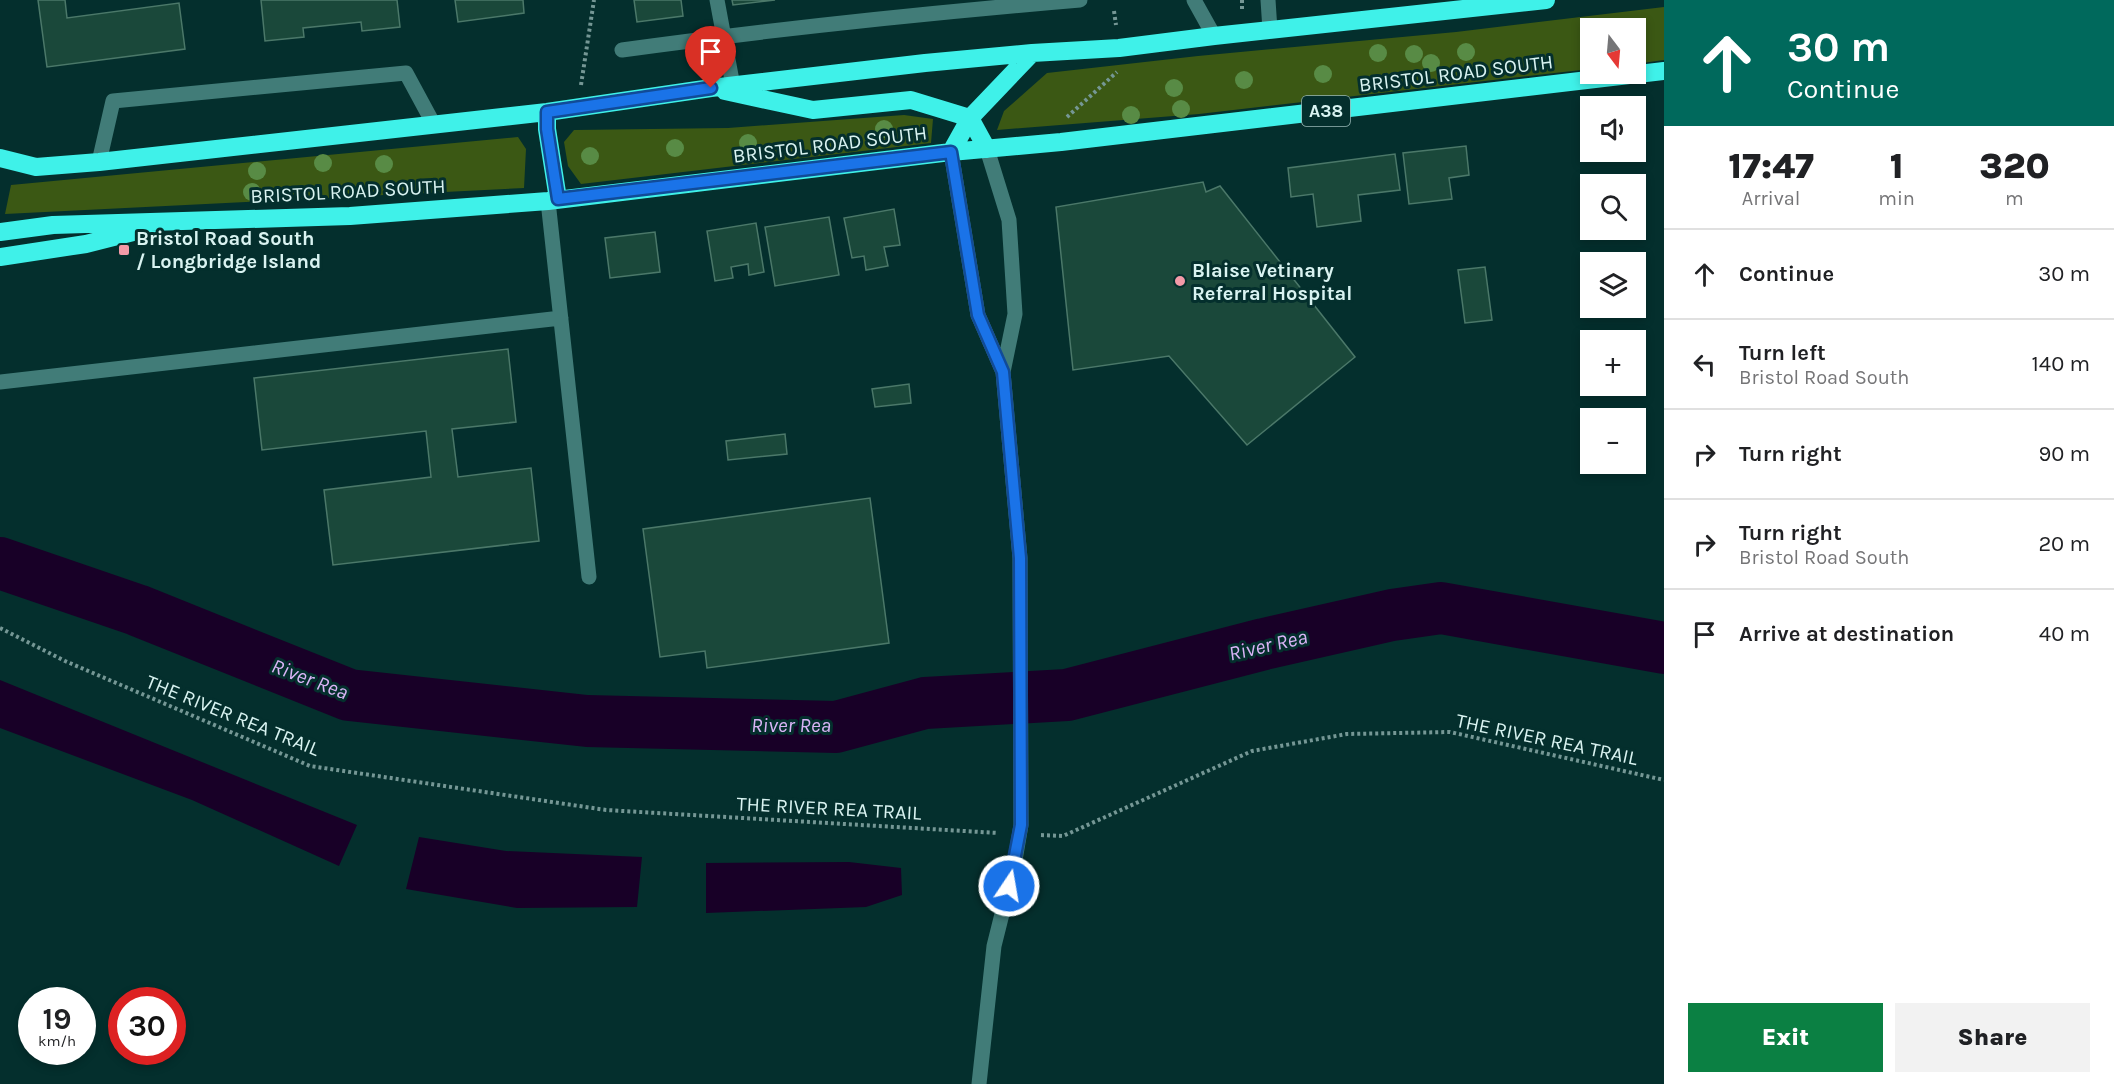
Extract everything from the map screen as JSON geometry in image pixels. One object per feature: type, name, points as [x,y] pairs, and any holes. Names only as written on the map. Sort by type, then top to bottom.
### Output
[{"type":"highway","points":[[0,158],[36,167],[99,162],[547,112],[711,88],[925,63],[1119,48],[1520,1],[1546,0]]},
{"type":"highway","points":[[951,152],[970,118],[1032,53]]},
{"type":"highway","name":"BRISTOL ROAD SOUTH","points":[[0,232],[53,225],[350,216],[553,200],[1664,71]]},
{"type":"highway","points":[[711,88],[813,110],[911,100],[970,118],[987,149]]},
{"type":"highway","points":[[547,112],[553,200]]},
{"type":"highway","points":[[0,257],[86,244],[177,221]]},
{"type":"street","points":[[717,0],[733,86]]},
{"type":"street","points":[[622,50],[723,36],[913,15],[1080,0]]},
{"type":"street","points":[[1194,0],[1214,36]]},
{"type":"street","points":[[1268,0],[1270,30]]},
{"type":"street","points":[[99,162],[113,101],[406,73],[433,123]]},
{"type":"street","points":[[979,1084],[994,946],[1014,866],[1021,825],[1020,558],[1003,372],[1015,314],[1009,220],[987,149]]},
{"type":"street","points":[[951,152],[978,315],[1003,372]]},
{"type":"street","points":[[553,200],[561,318],[589,577]]},
{"type":"street","points":[[0,382],[561,318]]},
{"type":"path","points":[[578,108],[594,0]]},
{"type":"path","points":[[1061,142],[1067,117],[1121,69],[1114,10]]},
{"type":"path","name":"THE RIVER REA TRAIL","points":[[0,627],[65,661],[310,766],[606,810],[1063,836],[1252,751],[1347,734],[1450,732],[1664,780]]},
{"type":"green space","points":[[1664,7],[1664,60],[1646,62],[1646,18],[1580,18],[1580,70],[1199,114],[997,130],[1004,111],[1047,73],[1198,56],[1456,32]]},
{"type":"green space","points":[[904,115],[933,119],[931,143],[581,184],[568,166],[564,142],[574,130],[728,128]]},
{"type":"green space","points":[[518,137],[526,149],[524,188],[5,214],[11,185]]},
{"type":"shaded area","points":[[0,680],[357,825],[339,866],[192,800],[0,728]]},
{"type":"shaded area","points":[[419,837],[506,851],[642,857],[637,907],[517,908],[406,889]]},
{"type":"shaded area","points":[[849,862],[901,868],[902,895],[866,907],[706,913],[706,863]]},
{"type":"building","points":[[38,0],[65,0],[67,18],[179,3],[185,49],[47,67]]},
{"type":"building","points":[[261,0],[397,0],[400,27],[362,31],[361,22],[303,28],[304,37],[265,41]]},
{"type":"building","points":[[455,0],[523,0],[524,13],[458,22]]},
{"type":"building","points":[[634,0],[681,0],[683,16],[637,22]]},
{"type":"building","points":[[732,0],[775,0],[733,5]]},
{"type":"building","points":[[1466,146],[1469,175],[1449,178],[1452,199],[1409,204],[1403,153]]},
{"type":"building","points":[[1395,154],[1400,190],[1358,195],[1361,221],[1317,227],[1313,194],[1291,197],[1288,168]]},
{"type":"building","name":"Blaise Vetinary Referral Hospital","points":[[1203,182],[1206,192],[1220,186],[1355,357],[1247,445],[1169,356],[1073,370],[1056,207]]},
{"type":"building","points":[[894,209],[900,245],[884,247],[888,266],[866,270],[864,256],[852,258],[844,218]]},
{"type":"building","points":[[829,217],[839,275],[775,286],[765,227]]},
{"type":"building","points":[[756,223],[764,272],[749,275],[748,264],[731,267],[733,278],[715,281],[707,231]]},
{"type":"building","points":[[655,232],[660,272],[610,278],[605,238]]},
{"type":"building","points":[[1485,267],[1492,320],[1465,323],[1458,270]]},
{"type":"building","points":[[508,349],[516,422],[452,429],[458,477],[531,468],[539,541],[333,565],[324,490],[431,477],[426,431],[262,450],[254,378]]},
{"type":"building","points":[[909,384],[911,403],[875,407],[872,389]]},
{"type":"building","points":[[785,434],[787,454],[728,460],[726,441]]},
{"type":"building","points":[[870,498],[889,643],[707,668],[705,651],[660,657],[643,529]]},
{"type":"waterway","name":"River Rea","points":[[0,563],[137,610],[349,695],[587,721],[836,727],[925,703],[1067,695],[1264,644],[1392,615],[1441,608],[1664,648]]},
{"type":"place","name":"Bristol Road South / Longbridge Island","points":[[124,250]]},
{"type":"place","name":"Blaise Vetinary Referral Hospital","points":[[1180,281]]},
{"type":"route","points":[[711,88],[547,112],[547,129],[558,199],[951,152],[978,315],[1003,372],[1020,558],[1021,825],[1009,886]]}]
